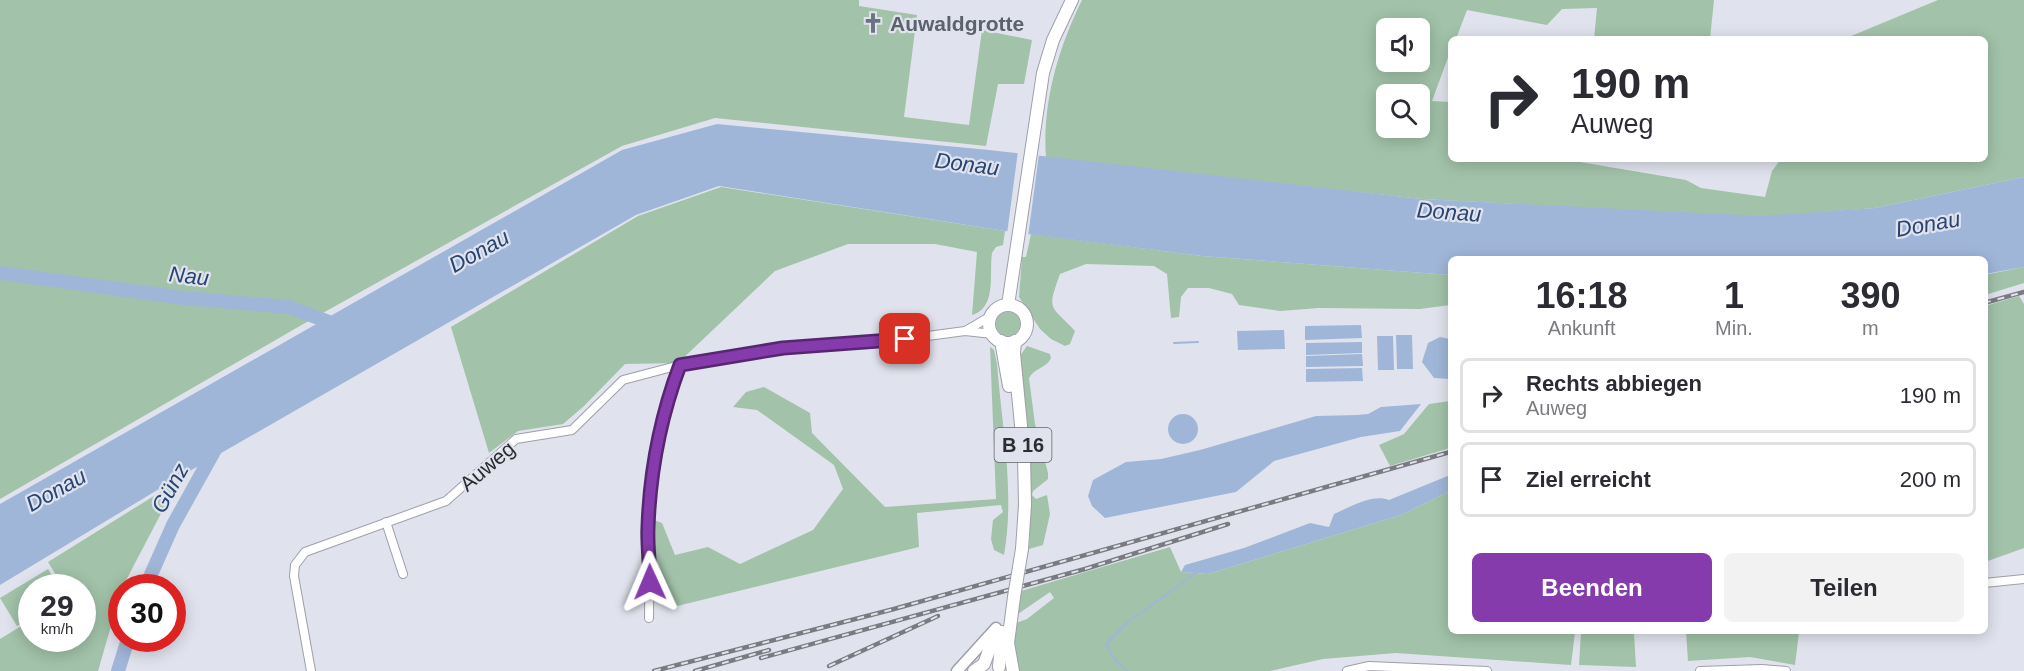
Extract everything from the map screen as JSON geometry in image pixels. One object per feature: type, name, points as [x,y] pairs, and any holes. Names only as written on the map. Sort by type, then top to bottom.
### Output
[{"type":"main road","points":[[1008,305],[1043,73],[1053,40],[1072,0]]},
{"type":"main road","points":[[1008,305],[1017,308],[1026,319],[1024,334],[1016,341],[997,338],[990,329],[991,316],[998,308],[1008,305]]},
{"type":"main road","name":"B 16","points":[[997,338],[1011,399],[1019,492],[1019,550]]},
{"type":"main road","name":"B 16","points":[[1011,399],[1016,341]]},
{"type":"main road","name":"B 16","points":[[1002,623],[1001,669],[979,667],[1002,623],[1011,598],[1025,505],[1024,456],[1015,369]]},
{"type":"main road","points":[[957,671],[1002,623]]},
{"type":"main road","name":"B 16","points":[[1002,623],[1013,671]]},
{"type":"street","name":"Auweg","points":[[965,331],[991,316]]},
{"type":"street","name":"Auweg","points":[[311,671],[294,576],[298,559],[305,552],[446,501],[516,439],[572,430],[622,380],[680,365],[783,348],[905,339],[965,331],[997,338]]},
{"type":"street","points":[[649,618],[648,530],[652,465],[669,396],[680,365]]},
{"type":"street","points":[[386,522],[403,574]]},
{"type":"street","points":[[1988,583],[2024,579]]},
{"type":"street","points":[[1347,671],[1369,666],[1487,671]]},
{"type":"street","points":[[1700,671],[1786,671]]},
{"type":"green space","points":[[0,0],[859,0],[859,6],[917,15],[904,117],[969,125],[982,30],[1032,40],[1024,84],[998,84],[986,146],[715,118],[622,146],[312,319],[0,499]]},
{"type":"green space","points":[[1082,0],[1714,0],[1710,36],[1594,36],[1597,8],[1562,9],[1547,25],[1467,10],[1457,36],[1448,36],[1448,57],[1432,101],[1448,102],[1448,162],[1580,162],[1686,180],[1701,188],[1765,197],[1772,171],[1779,162],[1988,162],[1988,36],[1851,36],[1938,0],[2024,0],[2024,177],[1875,208],[1761,217],[1422,199],[1046,158],[1045,137],[1049,97],[1059,57]]},
{"type":"green space","points":[[721,187],[1005,231],[1003,245],[996,247],[992,253],[989,298],[980,311],[972,315],[977,252],[935,244],[848,244],[775,271],[678,363],[625,364],[563,424],[518,431],[489,453],[451,327],[638,216]]},
{"type":"green space","points":[[1031,234],[1202,256],[1448,275],[1448,305],[1420,309],[1319,308],[1280,311],[1239,305],[1232,294],[1209,288],[1188,288],[1181,297],[1179,317],[1171,318],[1167,274],[1154,266],[1086,264],[1060,274],[1053,295],[1052,302],[1056,312],[1075,331],[1070,344],[1065,346],[1051,339],[1040,329],[1019,297],[1022,257],[1026,257]]},
{"type":"green space","points":[[2024,267],[2024,283],[1988,294],[1988,274]]},
{"type":"green space","points":[[2019,296],[2024,304],[2024,548],[1988,561],[1988,305]]},
{"type":"green space","points":[[1008,312],[1017,315],[1020,324],[1017,333],[1008,336],[999,333],[996,324],[999,315]]},
{"type":"green space","points":[[1027,346],[1050,354],[1051,358],[1029,378],[1035,424],[1048,473],[1048,479],[1033,491],[1032,495],[1036,499],[1047,495],[1050,514],[1043,545],[1029,549],[1020,356]]},
{"type":"green space","points":[[990,347],[994,350],[997,364],[1008,484],[1004,555],[994,550],[991,539],[993,520],[1003,512],[1001,505],[917,513],[919,547],[673,607],[662,605],[656,592],[654,520],[662,523],[675,555],[708,547],[740,564],[813,530],[843,489],[834,465],[757,410],[733,407],[746,392],[764,387],[810,413],[812,433],[885,507],[996,499]]},
{"type":"green space","points":[[1448,401],[1448,449],[1390,466],[1379,445],[1404,434],[1429,404]]},
{"type":"green space","points":[[178,481],[129,574],[108,574],[108,636],[98,671],[0,671],[0,639],[18,628],[18,652],[96,652],[96,574],[55,574],[48,562]]},
{"type":"green space","points":[[1448,492],[1448,634],[1575,634],[1571,665],[1396,653],[1323,659],[1270,671],[1018,671],[1013,650],[1016,623],[1027,619],[1054,598],[1050,592],[1018,614],[1016,612],[1021,591],[1170,547],[1181,572],[1208,574],[1401,515]]},
{"type":"green space","points":[[48,569],[51,574],[40,574]]},
{"type":"green space","points":[[18,587],[17,626],[0,598]]},
{"type":"green space","points":[[1581,634],[1634,634],[1636,667],[1579,665]]},
{"type":"green space","points":[[1686,634],[1799,634],[1795,665],[1750,657],[1688,661]]},
{"type":"water","name":"Donau","points":[[717,124],[989,150],[1422,199],[1761,216],[1875,208],[2024,177],[2024,267],[1988,273],[1988,256],[1448,256],[1448,275],[1202,256],[1005,231],[719,186],[636,215],[169,483],[0,585],[0,504],[622,150]]},
{"type":"water","points":[[1361,325],[1362,338],[1305,340],[1305,326]]},
{"type":"water","points":[[1284,330],[1285,349],[1238,350],[1237,331]]},
{"type":"water","points":[[1396,335],[1412,335],[1413,369],[1397,369]]},
{"type":"water","points":[[1377,336],[1393,336],[1394,370],[1378,370]]},
{"type":"water","points":[[1440,337],[1448,339],[1448,379],[1434,378],[1422,362],[1428,343]]},
{"type":"water","points":[[1362,342],[1362,353],[1306,355],[1306,343]]},
{"type":"water","points":[[1362,354],[1363,366],[1306,367],[1306,356]]},
{"type":"water","points":[[1362,368],[1363,381],[1306,382],[1306,369]]},
{"type":"water","points":[[1421,404],[1400,431],[1361,437],[1274,461],[1236,492],[1105,518],[1092,506],[1088,496],[1093,480],[1126,462],[1161,459],[1200,450],[1316,416],[1368,414],[1381,407]]},
{"type":"water","points":[[1183,414],[1194,418],[1198,429],[1194,440],[1183,444],[1172,440],[1168,429],[1172,418]]},
{"type":"water","points":[[1448,476],[1448,492],[1401,515],[1208,574],[1181,572],[1185,565],[1244,548],[1310,523],[1329,527],[1334,514],[1353,505],[1376,498],[1389,500]]},
{"type":"pier","points":[[1018,151],[1039,154],[1028,237],[1007,234]]},
{"type":"waterway","name":"Nau","points":[[0,273],[184,298],[289,307],[337,325]]},
{"type":"waterway","points":[[1174,343],[1198,342]]},
{"type":"waterway","name":"Günz","points":[[151,574],[173,525],[217,446]]},
{"type":"waterway","points":[[1127,671],[1115,660],[1106,644],[1127,623],[1196,573]]},
{"type":"waterway","name":"Günz","points":[[118,671],[124,652]]},
{"type":"railway","points":[[1988,302],[2024,292]]},
{"type":"railway","points":[[654,671],[894,609],[1448,453]]},
{"type":"railway","points":[[761,658],[1085,569],[1228,524]]},
{"type":"railway","points":[[829,666],[938,616]]},
{"type":"railway","points":[[695,671],[769,650]]},
{"type":"place","name":"Auwaldgrotte","points":[[873,23]]},
{"type":"route","points":[[650,582],[648,530],[652,465],[658,434],[680,365],[783,348],[905,339]]}]
